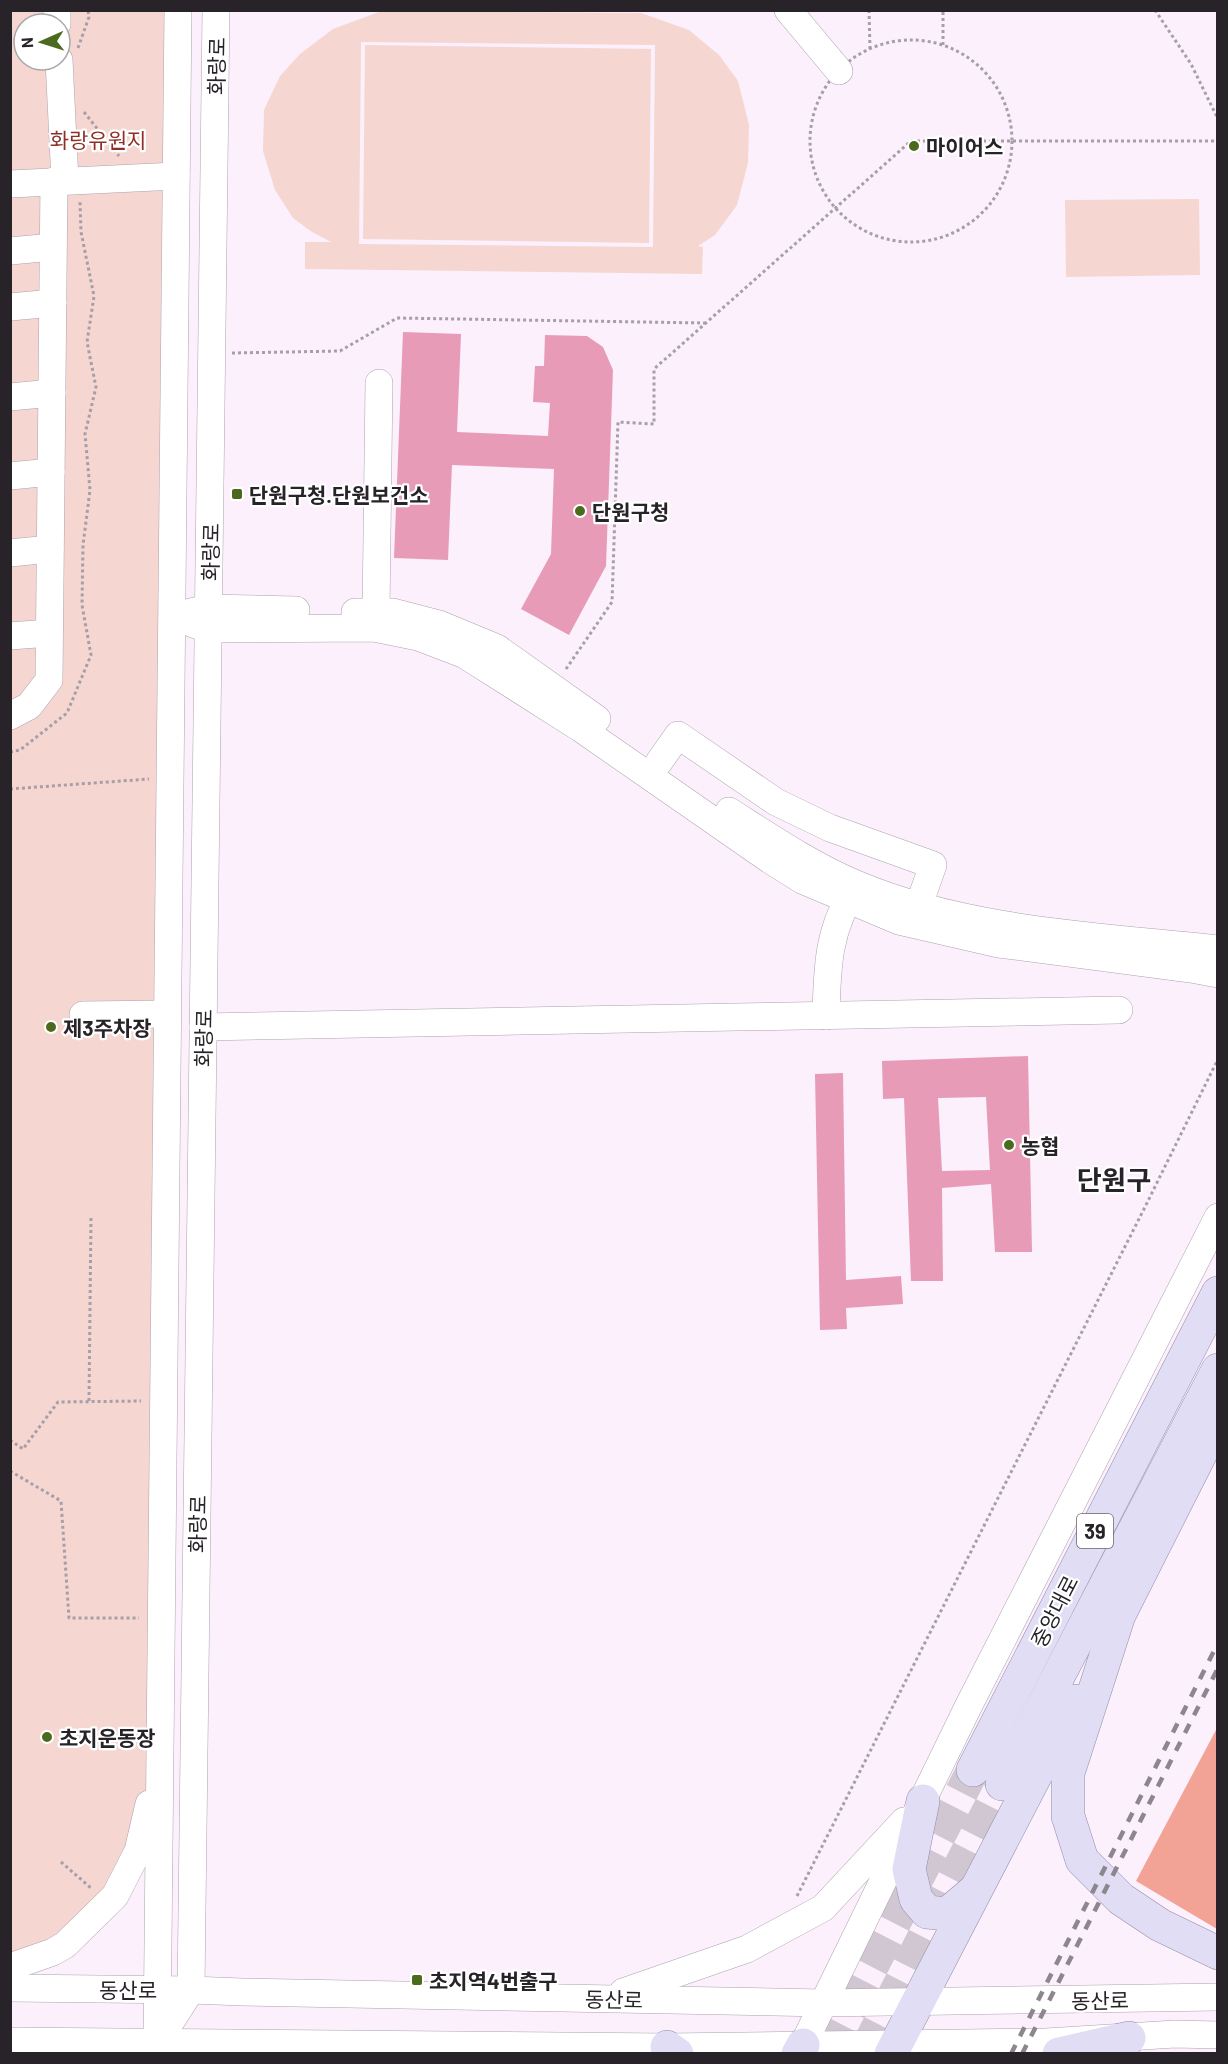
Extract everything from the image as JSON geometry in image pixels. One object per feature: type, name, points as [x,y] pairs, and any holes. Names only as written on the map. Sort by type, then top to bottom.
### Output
[{"type":"main road","name":"중앙대로","points":[[973,1770],[1218,1293]]},
{"type":"main road","name":"중앙대로","points":[[1002,1784],[1218,1370]]},
{"type":"main road","points":[[893,2049],[1119,1615],[1218,1419]]},
{"type":"main road","points":[[1119,1615],[1068,1773],[1068,1816],[1082,1860],[1121,1899],[1160,1925],[1218,1953]]},
{"type":"main road","points":[[923,1801],[909,1869],[916,1899],[927,1912],[947,1914],[976,1890]]},
{"type":"main road","points":[[1059,2054],[1129,2038]]},
{"type":"street","name":"화랑로","points":[[154,2048],[157,1989],[164,1401],[178,10]]},
{"type":"street","name":"화랑로","points":[[191,1989],[216,10]]},
{"type":"street","points":[[788,10],[839,71]]},
{"type":"street","points":[[10,716],[29,706],[49,680],[53,247],[66,181],[67,72]]},
{"type":"street","points":[[10,184],[135,176],[176,176]]},
{"type":"street","points":[[10,251],[53,247]]},
{"type":"street","points":[[10,307],[53,303]]},
{"type":"street","points":[[376,612],[379,383]]},
{"type":"street","points":[[10,397],[52,393]]},
{"type":"street","points":[[10,476],[51,472]]},
{"type":"street","points":[[10,553],[50,549]]},
{"type":"street","points":[[209,618],[393,612],[439,624],[497,648],[727,809],[807,859],[852,893],[899,921],[999,944],[1218,974]]},
{"type":"street","points":[[172,617],[374,628],[418,637],[465,654],[580,728],[802,880],[962,916],[1051,931],[1218,949]]},
{"type":"street","points":[[10,636],[49,633]]},
{"type":"street","points":[[659,762],[678,735],[776,802],[830,828],[933,865],[919,905]]},
{"type":"street","points":[[826,1016],[827,970],[835,928],[852,893]]},
{"type":"street","points":[[203,1027],[1119,1010]]},
{"type":"street","points":[[83,1015],[167,1014]]},
{"type":"street","points":[[801,2049],[979,1684],[1218,1217]]},
{"type":"street","points":[[10,1967],[66,1945],[115,1896],[138,1851],[160,1735]]},
{"type":"street","points":[[605,1999],[747,1949],[823,1908],[923,1801]]},
{"type":"street","name":"동산로","points":[[10,1988],[191,1989],[242,1992],[824,2003],[1218,1997]]},
{"type":"street","points":[[154,2048],[191,1989]]},
{"type":"street","name":"동산로","points":[[10,2041],[154,2048],[893,2049],[1175,2034],[1218,2035]]},
{"type":"path","points":[[72,49],[89,17],[88,10]]},
{"type":"path","points":[[869,10],[870,50]]},
{"type":"path","points":[[943,10],[943,45]]},
{"type":"path","points":[[1155,10],[1191,64],[1218,119]]},
{"type":"path","points":[[913,40],[943,45],[970,60],[993,82],[1007,110],[1012,141],[1007,171],[994,199],[973,221],[947,236],[917,242],[887,239],[859,227],[836,208],[823,189],[814,169],[812,124],[819,103],[829,83],[839,71],[853,59],[870,50],[898,41],[913,40]]},
{"type":"path","points":[[82,109],[135,176]]},
{"type":"path","points":[[554,688],[612,602],[618,422],[654,424],[654,369],[911,141],[1218,141]]},
{"type":"path","points":[[10,752],[20,750],[67,713],[91,655],[82,605],[83,545],[90,490],[85,434],[96,387],[87,342],[94,296],[81,232],[66,181]]},
{"type":"path","points":[[212,354],[340,351],[397,318],[706,323]]},
{"type":"path","points":[[10,789],[170,777]]},
{"type":"path","points":[[780,1931],[1218,1059]]},
{"type":"path","points":[[89,1401],[91,1215]]},
{"type":"path","points":[[10,1440],[23,1449],[58,1402],[164,1401]]},
{"type":"path","points":[[10,1471],[61,1501],[69,1618],[161,1618]]},
{"type":"path","points":[[61,1862],[108,1903]]},
{"type":"green space","name":"화랑유원지","points":[[11,11],[188,11],[160,1741],[131,1843],[116,1876],[68,1930],[11,1958]]},
{"type":"green space","points":[[379,12],[641,13],[689,30],[719,55],[738,81],[749,125],[748,163],[737,205],[715,235],[698,246],[703,247],[702,274],[305,269],[305,242],[331,242],[293,218],[275,190],[263,151],[264,110],[280,76],[300,54],[333,29]],"holes":[[[361,42],[655,45],[653,247],[359,244]]]},
{"type":"green space","points":[[365,45],[651,49],[649,243],[363,239]]},
{"type":"green space","points":[[1199,199],[1200,275],[1066,277],[1065,200]]},
{"type":"shaded area","points":[[1217,1728],[1218,1929],[1136,1881]]},
{"type":"building","name":"단원구청","points":[[403,332],[461,334],[457,432],[548,436],[550,403],[533,402],[535,366],[544,366],[545,335],[587,336],[603,347],[613,370],[606,566],[569,635],[521,609],[551,554],[554,469],[452,465],[448,560],[394,558]]},
{"type":"building","name":"농협","points":[[1028,1056],[1032,1252],[995,1252],[991,1184],[942,1188],[943,1281],[911,1281],[904,1098],[883,1099],[882,1061]],"holes":[[[986,1097],[990,1170],[942,1171],[938,1098]]]},
{"type":"building","points":[[843,1073],[846,1280],[901,1276],[903,1304],[846,1308],[847,1329],[820,1330],[815,1074]]},
{"type":"tunnel","points":[[827,2054],[973,1770]]},
{"type":"tunnel","points":[[864,2054],[1002,1784]]},
{"type":"railway","points":[[1011,2054],[1218,1643]]},
{"type":"railway","points":[[1022,2054],[1218,1668]]},
{"type":"place","name":"마이어스","points":[[914,146]]},
{"type":"place","name":"단원구청.단원보건소","points":[[237,494]]},
{"type":"place","name":"단원구청","points":[[580,511]]},
{"type":"place","name":"제3주차장","points":[[51,1027]]},
{"type":"place","name":"농협","points":[[1009,1145]]},
{"type":"place","name":"초지운동장","points":[[47,1737]]},
{"type":"place","name":"초지역4번출구","points":[[417,1980]]},
{"type":"district","name":"단원구","points":[[1114,1179]]}]
